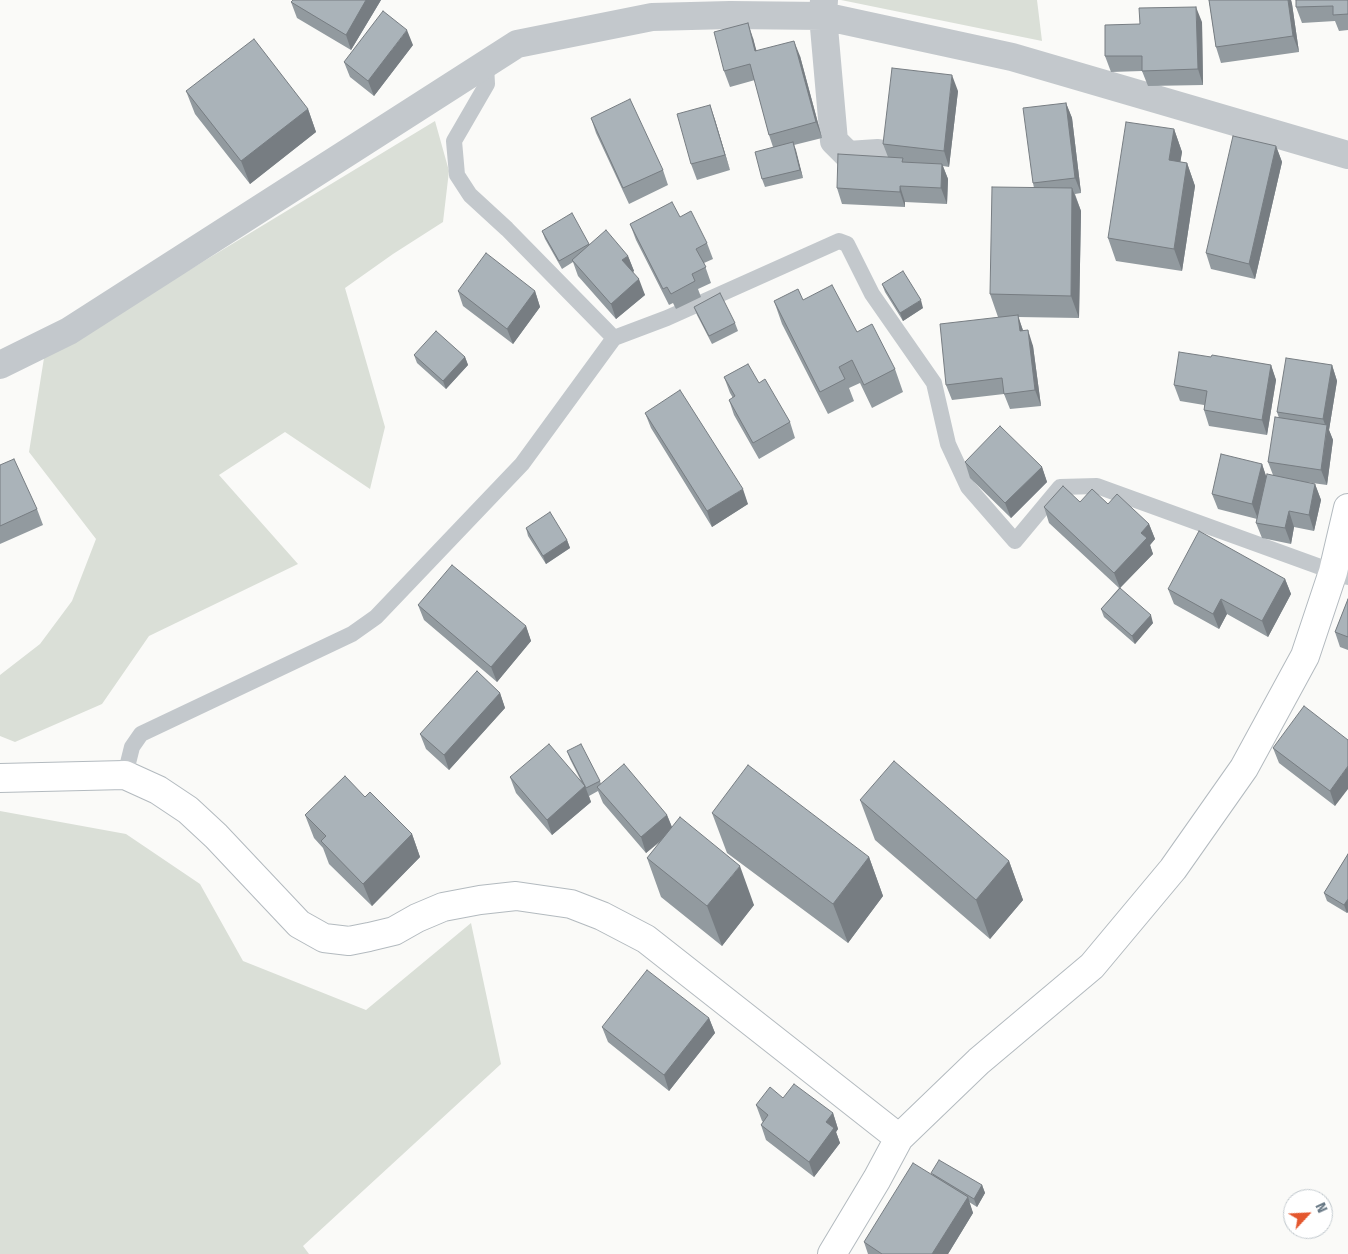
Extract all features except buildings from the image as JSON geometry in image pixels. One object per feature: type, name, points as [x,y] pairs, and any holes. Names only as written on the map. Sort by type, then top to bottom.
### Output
[{"type":"street","points":[[824,8],[834,140],[848,155],[878,153]]},
{"type":"street","points":[[0,365],[69,331],[517,44],[652,9],[730,15],[824,8],[1012,57],[1348,155]]},
{"type":"street","points":[[832,1254],[878,1179],[899,1138],[979,1061],[1092,966],[1173,869],[1244,768],[1305,656],[1340,574],[1348,508]]},
{"type":"street","points":[[0,778],[125,775],[158,790],[188,810],[216,836],[298,924],[324,938],[349,941],[369,937],[394,931],[417,918],[444,907],[516,896],[571,904],[602,916],[646,939],[899,1138]]},
{"type":"lane","points":[[486,65],[487,84],[454,141],[457,175],[470,195],[507,229],[614,338]]},
{"type":"lane","points":[[125,775],[132,747],[141,734],[352,634],[376,617],[522,464],[614,338],[667,318],[839,242],[847,244],[872,294],[934,383],[948,444],[968,487],[1015,541],[1060,487],[1098,486],[1340,574]]},
{"type":"shaded area","points":[[841,0],[1037,0],[1042,41]]},
{"type":"shaded area","points":[[435,121],[449,171],[443,222],[345,288],[385,427],[370,489],[285,432],[219,475],[298,564],[149,636],[102,704],[15,742],[0,736],[0,675],[40,644],[72,601],[96,539],[29,452],[44,358]]},
{"type":"shaded area","points":[[0,811],[126,834],[200,884],[243,961],[366,1010],[471,923],[501,1064],[303,1246],[309,1254],[0,1254]]}]
